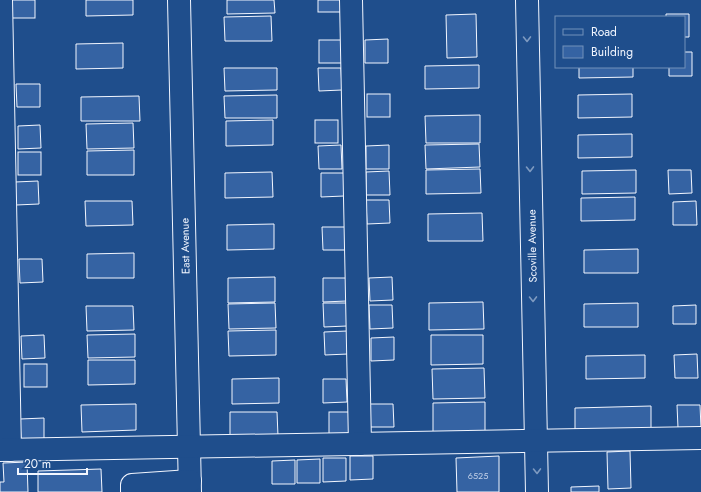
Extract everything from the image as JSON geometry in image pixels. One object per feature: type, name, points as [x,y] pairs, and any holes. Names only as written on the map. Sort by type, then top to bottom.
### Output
[{"type":"street","points":[[1,0],[5,450],[701,438]]},
{"type":"street","name":"East Avenue","points":[[179,0],[190,486]]},
{"type":"street","points":[[350,0],[360,444]]},
{"type":"street","name":"Scoville Avenue","points":[[527,0],[537,492]]},
{"type":"street","points":[[132,492],[132,485],[190,486]]},
{"type":"building","points":[[12,0],[35,0],[35,18],[12,18]]},
{"type":"building","points":[[86,0],[133,0],[133,15],[86,16]]},
{"type":"building","points":[[227,0],[274,0],[275,13],[227,14]]},
{"type":"building","points":[[318,0],[341,0],[341,12],[318,12]]},
{"type":"building","points":[[476,14],[477,57],[447,58],[446,15]]},
{"type":"building","points":[[666,14],[689,14],[689,37],[685,37],[685,16],[666,16]]},
{"type":"building","points":[[271,16],[272,41],[225,41],[224,17]]},
{"type":"building","points":[[388,39],[388,63],[365,63],[365,40]]},
{"type":"building","points":[[319,40],[342,40],[342,63],[319,63]]},
{"type":"building","points":[[123,43],[123,68],[76,69],[76,44]]},
{"type":"building","points":[[685,52],[692,52],[692,76],[669,76],[669,68],[685,68]]},
{"type":"building","points":[[479,65],[479,88],[425,89],[425,66]]},
{"type":"building","points":[[224,68],[277,68],[277,90],[225,91]]},
{"type":"building","points":[[318,68],[341,68],[342,90],[319,91]]},
{"type":"building","points":[[579,68],[633,68],[633,77],[579,78]]},
{"type":"building","points":[[16,84],[40,84],[40,107],[17,107]]},
{"type":"building","points":[[367,94],[390,94],[390,117],[367,117]]},
{"type":"building","points":[[632,94],[632,117],[578,118],[578,95]]},
{"type":"building","points":[[277,95],[277,118],[225,118],[224,96]]},
{"type":"building","points":[[139,96],[140,121],[81,121],[81,97]]},
{"type":"building","points":[[480,115],[480,143],[426,143],[425,116]]},
{"type":"building","points":[[273,120],[273,145],[226,146],[226,121]]},
{"type":"building","points":[[315,120],[338,120],[338,143],[315,143]]},
{"type":"building","points":[[133,123],[134,148],[87,149],[86,124]]},
{"type":"building","points":[[40,125],[41,148],[18,149],[18,126]]},
{"type":"building","points":[[632,134],[632,157],[578,158],[578,135]]},
{"type":"building","points":[[479,144],[480,167],[426,169],[425,145]]},
{"type":"building","points":[[341,145],[342,169],[319,169],[318,146]]},
{"type":"building","points":[[389,145],[389,169],[366,169],[366,146]]},
{"type":"building","points":[[134,150],[134,175],[87,175],[87,151]]},
{"type":"building","points":[[18,152],[41,152],[41,175],[18,175]]},
{"type":"building","points":[[480,169],[481,193],[426,194],[426,170]]},
{"type":"building","points":[[636,170],[636,193],[582,194],[582,171]]},
{"type":"building","points":[[668,170],[691,170],[692,193],[669,194]]},
{"type":"building","points":[[389,171],[390,195],[366,195],[366,172]]},
{"type":"building","points":[[272,172],[273,197],[225,198],[225,173]]},
{"type":"building","points":[[321,173],[344,173],[344,196],[321,197]]},
{"type":"building","points":[[38,181],[39,204],[16,205],[15,182]]},
{"type":"building","points":[[635,197],[635,220],[581,221],[581,198]]},
{"type":"building","points":[[366,200],[389,200],[390,223],[367,224]]},
{"type":"building","points":[[85,201],[132,201],[133,225],[86,226]]},
{"type":"building","points":[[696,201],[697,225],[673,225],[673,202]]},
{"type":"building","points":[[482,213],[483,241],[428,241],[428,214]]},
{"type":"building","points":[[274,224],[274,249],[227,250],[227,225]]},
{"type":"building","points":[[322,227],[345,227],[346,250],[323,250]]},
{"type":"building","points":[[638,249],[638,273],[584,273],[584,250]]},
{"type":"building","points":[[134,253],[134,278],[87,278],[87,254]]},
{"type":"building","points":[[19,259],[42,259],[43,282],[20,283]]},
{"type":"building","points":[[275,277],[275,302],[228,303],[228,278]]},
{"type":"building","points":[[392,277],[393,300],[370,301],[369,278]]},
{"type":"building","points":[[323,278],[346,278],[347,301],[323,302]]},
{"type":"building","points":[[483,302],[484,329],[429,330],[429,303]]},
{"type":"building","points":[[275,303],[276,328],[229,329],[228,304]]},
{"type":"building","points":[[323,303],[347,303],[347,326],[324,327]]},
{"type":"building","points":[[638,303],[638,327],[584,327],[584,304]]},
{"type":"building","points":[[369,305],[392,305],[393,328],[370,329]]},
{"type":"building","points":[[696,305],[696,324],[673,324],[673,306]]},
{"type":"building","points":[[86,306],[133,306],[134,330],[87,331]]},
{"type":"building","points":[[276,330],[276,355],[229,356],[228,331]]},
{"type":"building","points":[[347,331],[348,354],[325,355],[324,332]]},
{"type":"building","points":[[135,334],[135,357],[88,358],[87,335]]},
{"type":"building","points":[[44,335],[45,358],[22,359],[21,336]]},
{"type":"building","points":[[431,335],[483,335],[483,364],[431,365]]},
{"type":"building","points":[[394,337],[394,360],[371,361],[371,338]]},
{"type":"building","points":[[697,354],[698,378],[675,378],[674,355]]},
{"type":"building","points":[[645,355],[645,378],[586,379],[586,356]]},
{"type":"building","points":[[88,360],[135,360],[135,384],[88,385]]},
{"type":"building","points":[[24,364],[47,364],[47,387],[24,387]]},
{"type":"building","points":[[484,368],[485,398],[433,399],[432,369]]},
{"type":"building","points":[[279,378],[279,403],[232,404],[232,379]]},
{"type":"building","points":[[323,379],[346,379],[347,402],[323,403]]},
{"type":"building","points":[[485,402],[485,432],[433,433],[433,403]]},
{"type":"building","points":[[136,404],[136,430],[82,432],[81,405]]},
{"type":"building","points":[[370,404],[393,404],[394,427],[370,427]]},
{"type":"building","points":[[677,405],[700,405],[701,428],[678,428]]},
{"type":"building","points":[[651,406],[651,430],[575,432],[575,408]]},
{"type":"building","points":[[230,412],[277,412],[278,436],[230,437]]},
{"type":"building","points":[[329,412],[352,412],[352,435],[329,435]]},
{"type":"building","points":[[44,418],[44,441],[21,442],[20,419]]},
{"type":"building","points":[[630,451],[631,488],[608,489],[607,452]]},
{"type":"building","points":[[350,456],[373,456],[373,479],[350,480]]},
{"type":"building","points":[[499,456],[499,492],[457,492],[456,458]]},
{"type":"building","points":[[323,458],[346,458],[346,481],[323,482]]},
{"type":"building","points":[[320,459],[320,483],[297,483],[297,460]]},
{"type":"building","points":[[295,460],[295,484],[272,484],[272,461]]},
{"type":"building","points":[[27,462],[28,492],[0,492],[0,482],[4,482],[3,463]]},
{"type":"building","points":[[101,469],[102,492],[38,492],[38,471]]},
{"type":"building","points":[[599,486],[599,492],[571,492],[571,487]]}]
